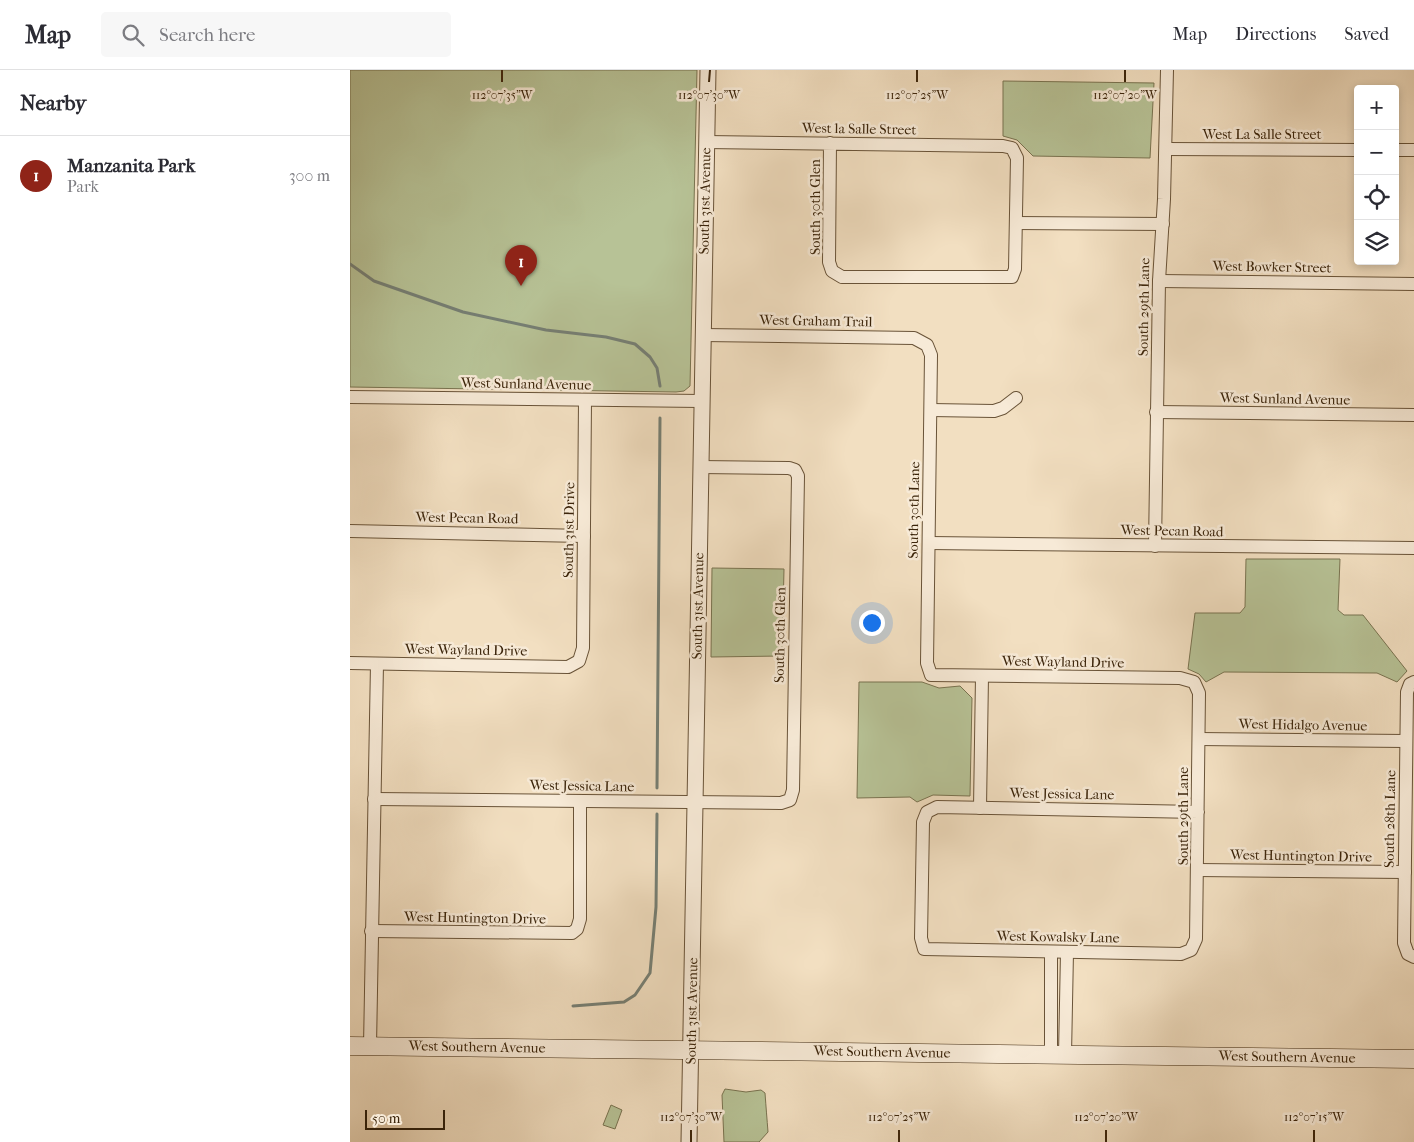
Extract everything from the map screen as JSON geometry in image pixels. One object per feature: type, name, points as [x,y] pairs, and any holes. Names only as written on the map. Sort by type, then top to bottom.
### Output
[{"type":"main road","name":"West Southern Avenue","points":[[350,1046],[1414,1059]]},
{"type":"street","name":"South 31st Avenue","points":[[689,1142],[708,70]]},
{"type":"street","name":"South 29th Lane","points":[[1155,546],[1159,281],[1166,149],[1167,70]]},
{"type":"street","name":"West la Salle Street","points":[[706,142],[1003,146],[1012,148],[1017,158],[1016,223]]},
{"type":"street","name":"South 30th Glen","points":[[830,143],[829,262],[832,271],[842,277],[1012,277],[1015,269],[1016,223]]},
{"type":"street","name":"West La Salle Street","points":[[1166,149],[1354,150]]},
{"type":"street","points":[[1399,150],[1414,150]]},
{"type":"street","points":[[1016,223],[1163,224]]},
{"type":"street","name":"West Bowker Street","points":[[1159,281],[1414,284]]},
{"type":"street","name":"West Graham Trail","points":[[703,335],[914,338],[927,345]]},
{"type":"street","name":"South 30th Lane","points":[[927,345],[931,355],[927,663],[931,675]]},
{"type":"street","name":"West Sunland Avenue","points":[[350,397],[701,401]]},
{"type":"street","points":[[931,410],[994,411],[1003,408],[1016,398]]},
{"type":"street","name":"South 31st Drive","points":[[579,661],[583,648],[585,400]]},
{"type":"street","name":"West Sunland Avenue","points":[[1156,412],[1414,415]]},
{"type":"street","name":"South 30th Glen","points":[[700,467],[789,468],[796,470],[798,476],[793,790],[790,800]]},
{"type":"street","name":"West Pecan Road","points":[[350,531],[584,536]]},
{"type":"street","name":"West Pecan Road","points":[[929,542],[1414,548]]},
{"type":"street","name":"West Wayland Drive","points":[[350,663],[568,667],[579,661]]},
{"type":"street","points":[[370,1046],[376,664]]},
{"type":"street","name":"West Wayland Drive","points":[[931,675],[1180,678],[1194,682]]},
{"type":"street","points":[[980,808],[982,676]]},
{"type":"street","name":"South 29th Lane","points":[[1191,950],[1196,939],[1198,870],[1199,739],[1198,693],[1194,682]]},
{"type":"street","name":"South 28th Lane","points":[[1411,955],[1404,943],[1405,872],[1410,819],[1406,741],[1406,692],[1412,683]]},
{"type":"street","name":"West Hidalgo Avenue","points":[[1199,739],[1406,741]]},
{"type":"street","name":"West Jessica Lane","points":[[374,799],[781,803],[790,800]]},
{"type":"street","name":"West Huntington Drive","points":[[371,931],[565,934],[577,929],[580,919],[580,801]]},
{"type":"street","name":"West Jessica Lane","points":[[924,949],[921,938],[923,822],[927,812],[937,807],[1198,812]]},
{"type":"street","name":"West Huntington Drive","points":[[1198,870],[1405,872]]},
{"type":"street","name":"West Kowalsky Lane","points":[[924,949],[1181,954],[1191,950]]},
{"type":"street","points":[[1051,952],[1058,1054]]},
{"type":"street","points":[[1058,1054],[1067,952]]},
{"type":"green space","points":[[350,70],[697,70],[690,386],[684,391],[676,392],[350,387]]},
{"type":"green space","points":[[1003,81],[1154,83],[1150,158],[1033,156],[1017,140],[1003,136]]},
{"type":"green space","points":[[1246,559],[1340,559],[1338,610],[1344,615],[1363,615],[1407,671],[1397,682],[1377,673],[1224,672],[1206,682],[1199,674],[1188,669],[1195,613],[1240,613],[1245,607]]},
{"type":"green space","points":[[712,568],[784,569],[782,656],[711,657]]},
{"type":"green space","points":[[859,682],[922,682],[939,688],[960,686],[972,698],[970,796],[933,795],[917,802],[910,797],[857,798]]},
{"type":"green space","points":[[725,1089],[746,1092],[761,1090],[765,1093],[768,1132],[759,1142],[724,1142],[722,1095]]},
{"type":"green space","points":[[611,1105],[622,1110],[615,1129],[603,1125]]},
{"type":"waterway","points":[[350,264],[374,281],[463,312],[546,330],[606,337],[635,344],[650,357],[657,368],[660,386]]},
{"type":"waterway","points":[[657,788],[660,418]]},
{"type":"waterway","points":[[573,1006],[624,1002],[635,995],[650,973],[656,907],[657,814]]},
{"type":"place","name":"Manzanita Park","points":[[521,286]]}]
